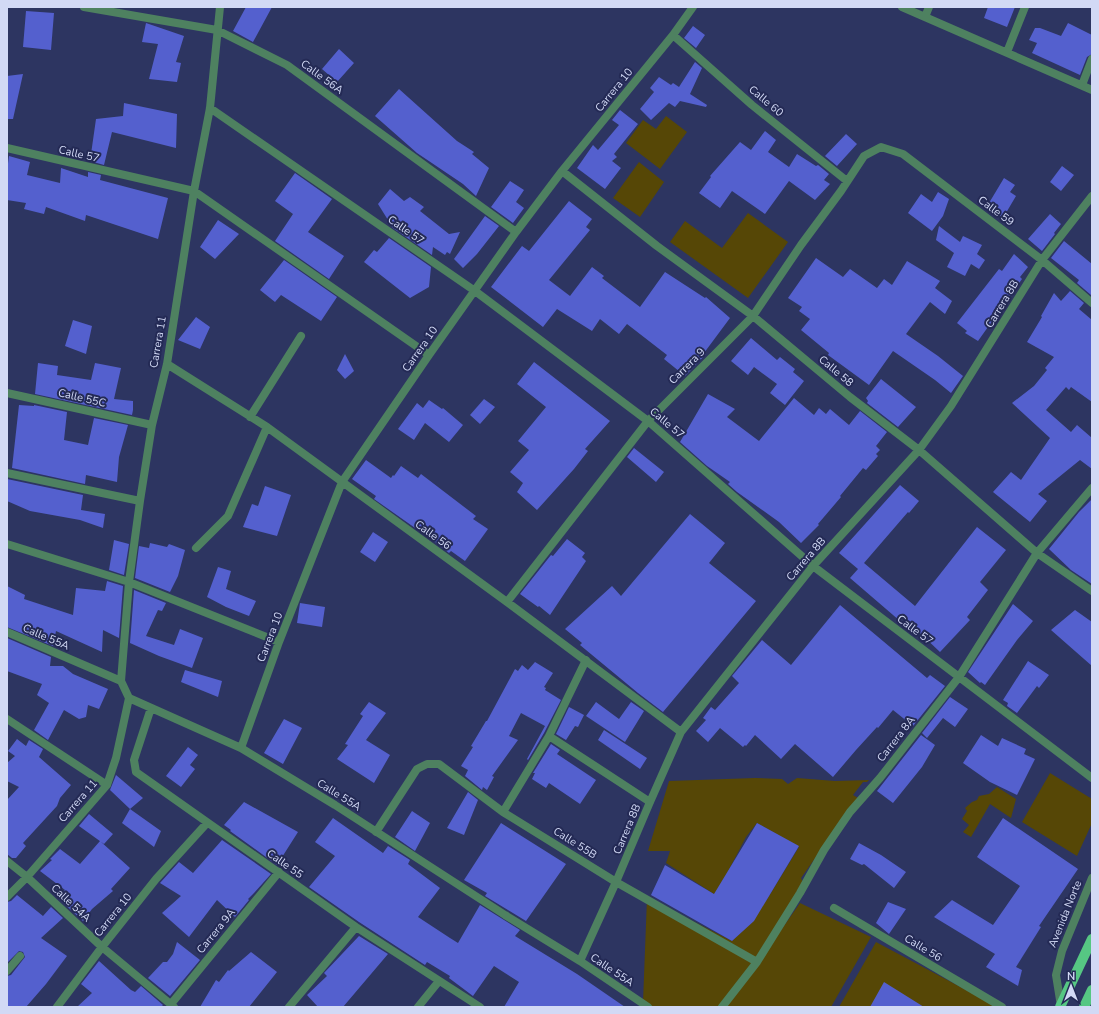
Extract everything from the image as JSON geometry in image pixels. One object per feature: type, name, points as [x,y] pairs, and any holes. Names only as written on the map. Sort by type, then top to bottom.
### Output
[{"type":"main road","name":"Avenida Norte","points":[[1061,1007],[1092,939]]},
{"type":"main road","points":[[1084,1007],[1092,990]]},
{"type":"street","name":"Calle 56A","points":[[84,7],[217,30],[286,65],[516,232]]},
{"type":"street","name":"Carrera 11","points":[[121,681],[129,582],[140,501],[152,425],[167,364],[194,191],[210,108],[220,7]]},
{"type":"street","name":"Carrera 10","points":[[241,748],[279,642],[342,482],[516,232],[562,171],[673,35],[693,7]]},
{"type":"street","points":[[902,7],[1092,90]]},
{"type":"street","points":[[925,17],[929,7]]},
{"type":"street","points":[[1007,52],[1025,7]]},
{"type":"street","name":"Calle 60","points":[[673,35],[752,105],[847,181]]},
{"type":"street","points":[[1082,85],[1092,59]]},
{"type":"street","name":"Calle 57","points":[[210,108],[476,291],[648,421],[813,566],[1092,778]]},
{"type":"street","name":"Carrera 9","points":[[507,602],[648,421],[752,316],[801,245],[842,191],[864,156],[881,147]]},
{"type":"street","name":"Calle 59","points":[[881,147],[903,154],[1042,260],[1092,303]]},
{"type":"street","name":"Calle 57","points":[[7,148],[194,191]]},
{"type":"street","name":"Calle 58","points":[[562,171],[657,246],[752,316],[850,397],[919,450],[1037,553],[1092,591]]},
{"type":"street","points":[[194,191],[429,355]]},
{"type":"street","name":"Carrera 8B","points":[[580,961],[681,732],[813,566],[919,450],[951,406],[1042,260],[1092,196]]},
{"type":"street","points":[[250,417],[301,336]]},
{"type":"street","name":"Calle 56","points":[[167,364],[267,427],[586,660],[681,732]]},
{"type":"street","name":"Calle 55C","points":[[7,393],[152,425]]},
{"type":"street","points":[[196,548],[228,516],[267,427]]},
{"type":"street","points":[[7,473],[140,501]]},
{"type":"street","name":"Carrera 8A","points":[[722,1007],[757,962],[800,893],[824,850],[850,812],[880,778],[959,677],[1037,553],[1092,488]]},
{"type":"street","points":[[7,544],[129,582],[279,642]]},
{"type":"street","name":"Calle 55A","points":[[7,632],[121,681]]},
{"type":"street","points":[[503,812],[549,736],[586,660]]},
{"type":"street","points":[[121,681],[129,698]]},
{"type":"street","name":"Carrera 11","points":[[7,897],[27,877],[107,785],[116,758],[129,698]]},
{"type":"street","name":"Calle 55A","points":[[129,698],[241,748],[335,805],[580,961],[648,1007]]},
{"type":"street","name":"Calle 55","points":[[151,708],[134,760],[136,772],[356,928],[480,1007]]},
{"type":"street","points":[[7,719],[107,785]]},
{"type":"street","points":[[549,736],[650,802]]},
{"type":"street","name":"Calle 55B","points":[[376,832],[417,769],[427,764],[439,764],[503,812],[616,882],[757,962]]},
{"type":"street","name":"Carrera 10","points":[[60,1006],[102,947],[156,879],[207,823]]},
{"type":"street","name":"Calle 54A","points":[[7,861],[27,877],[102,947],[172,1006]]},
{"type":"street","name":"Carrera 9A","points":[[172,1006],[279,872]]},
{"type":"street","name":"Avenida Norte","points":[[1061,1007],[1056,976],[1059,963],[1062,951],[1092,878]]},
{"type":"street","name":"Calle 56","points":[[834,908],[1002,1007]]},
{"type":"street","points":[[289,1007],[356,928]]},
{"type":"street","points":[[7,971],[20,956]]},
{"type":"street","points":[[418,1007],[439,981]]},
{"type":"shaded area","points":[[666,116],[687,132],[660,169],[626,143],[643,120],[656,129]]},
{"type":"shaded area","points":[[639,162],[664,182],[640,217],[613,198]]},
{"type":"shaded area","points":[[748,213],[788,242],[748,298],[670,242],[685,221],[722,248]]},
{"type":"shaded area","points":[[1050,773],[1092,799],[1092,823],[1077,856],[1022,822]]},
{"type":"shaded area","points":[[755,778],[782,779],[788,784],[797,778],[835,781],[869,780],[867,782],[863,782],[853,795],[858,798],[801,878],[803,882],[762,957],[800,903],[871,937],[831,1007],[651,1007],[643,1002],[647,898],[732,941],[754,920],[666,863],[670,851],[648,851],[669,781]],"holes":[[[757,823],[799,847],[766,901],[725,877],[746,837]]]},
{"type":"shaded area","points":[[997,787],[1016,799],[1011,818],[990,804],[971,837],[963,832],[969,825],[962,819],[967,811],[965,808],[977,800],[979,796],[989,794]]},
{"type":"shaded area","points":[[876,942],[998,1007],[839,1007]]},
{"type":"building","points":[[246,7],[272,7],[253,42],[233,31]]},
{"type":"building","points":[[988,7],[1015,7],[1007,27],[984,18]]},
{"type":"building","points":[[26,11],[54,13],[51,50],[23,47]]},
{"type":"building","points":[[146,23],[184,36],[176,62],[181,63],[177,82],[149,79],[158,44],[142,42]]},
{"type":"building","points":[[1068,23],[1092,35],[1092,54],[1087,57],[1080,75],[1032,53],[1037,43],[1029,40],[1035,28],[1040,28],[1061,36]]},
{"type":"building","points":[[693,26],[705,35],[696,48],[684,38]]},
{"type":"building","points":[[339,49],[354,63],[337,82],[322,69]]},
{"type":"building","points":[[695,62],[702,68],[690,94],[707,105],[706,107],[680,101],[675,107],[669,103],[651,120],[640,109],[654,92],[650,88],[659,77],[671,85],[673,83],[679,87]]},
{"type":"building","points":[[23,74],[13,119],[7,119],[7,76]]},
{"type":"building","points":[[399,89],[457,141],[474,152],[472,154],[489,168],[476,196],[463,184],[417,153],[375,116]]},
{"type":"building","points":[[124,103],[177,114],[176,148],[112,132],[104,165],[90,161],[96,119],[123,116]]},
{"type":"building","points":[[620,110],[638,124],[614,154],[617,157],[612,161],[621,168],[605,189],[577,168],[593,145],[598,150],[619,125],[612,120]]},
{"type":"building","points":[[765,131],[776,140],[768,152],[789,167],[797,154],[816,166],[818,165],[829,174],[824,180],[830,184],[815,200],[789,181],[765,214],[732,191],[720,208],[699,193],[711,177],[710,176],[740,142],[751,150]]},
{"type":"building","points":[[846,134],[857,144],[837,166],[825,156]]},
{"type":"building","points":[[9,156],[30,162],[27,175],[60,183],[61,168],[88,177],[88,172],[101,175],[100,180],[168,198],[158,239],[86,215],[85,221],[46,207],[44,214],[24,209],[26,203],[7,200],[7,171]]},
{"type":"building","points":[[1062,166],[1074,175],[1061,191],[1050,182]]},
{"type":"building","points":[[295,173],[332,199],[308,232],[344,256],[329,279],[275,241],[293,214],[275,201]]},
{"type":"building","points":[[1004,178],[1015,185],[1010,192],[1016,196],[1003,218],[993,211],[993,205],[989,203]]},
{"type":"building","points":[[510,181],[524,190],[516,202],[524,208],[513,223],[491,207]]},
{"type":"building","points":[[390,189],[404,201],[410,197],[424,207],[420,211],[449,234],[460,232],[450,254],[447,252],[445,255],[433,247],[432,255],[393,228],[378,204]]},
{"type":"building","points":[[938,192],[949,199],[943,216],[932,231],[908,213],[921,194],[932,202]]},
{"type":"building","points":[[569,201],[592,219],[586,227],[590,230],[549,280],[570,296],[592,267],[604,276],[602,278],[640,307],[665,272],[705,298],[706,297],[730,318],[704,353],[706,354],[685,376],[664,359],[667,355],[627,324],[619,334],[600,319],[592,331],[557,309],[543,327],[491,287],[522,246],[529,251]]},
{"type":"building","points":[[1050,214],[1061,224],[1042,251],[1028,239]]},
{"type":"building","points":[[485,216],[499,226],[477,254],[463,268],[454,259]]},
{"type":"building","points":[[218,220],[239,234],[215,259],[200,247]]},
{"type":"building","points":[[939,226],[960,242],[963,236],[982,245],[977,254],[985,260],[979,269],[971,264],[965,276],[947,267],[954,253],[936,240]]},
{"type":"building","points":[[389,238],[431,267],[429,287],[410,298],[364,262],[374,250],[377,252]]},
{"type":"building","points":[[1064,241],[1092,264],[1091,295],[1077,283],[1079,280],[1051,258]]},
{"type":"building","points":[[1014,254],[1028,267],[1020,277],[1022,279],[978,341],[965,333],[967,331],[957,323],[999,269],[1002,271]]},
{"type":"building","points":[[816,258],[843,277],[850,269],[877,288],[884,279],[892,285],[907,261],[940,281],[935,288],[952,301],[945,314],[930,302],[906,334],[938,356],[963,376],[951,393],[893,351],[869,385],[828,355],[829,353],[801,330],[810,319],[799,311],[802,307],[788,298]]},
{"type":"building","points":[[284,260],[337,297],[321,321],[281,295],[275,302],[260,290]]},
{"type":"building","points":[[1070,291],[1084,303],[1079,309],[1092,320],[1092,402],[1071,387],[1069,390],[1066,387],[1046,410],[1071,432],[1077,425],[1092,438],[1092,469],[1080,460],[1038,494],[1047,501],[1030,522],[993,492],[1011,472],[1021,480],[1050,438],[1012,403],[1034,386],[1047,370],[1045,368],[1054,357],[1027,342],[1054,293],[1061,301]]},
{"type":"building","points":[[196,317],[210,327],[200,349],[178,340]]},
{"type":"building","points":[[73,320],[92,326],[86,354],[65,346]]},
{"type":"building","points":[[751,338],[777,360],[780,357],[795,369],[793,372],[804,381],[785,405],[770,393],[777,384],[754,367],[748,375],[731,361]]},
{"type":"building","points":[[345,354],[354,371],[345,379],[337,370]]},
{"type":"building","points":[[534,362],[610,421],[585,449],[588,451],[574,469],[537,510],[517,492],[523,483],[510,472],[529,450],[518,441],[546,407],[517,384]]},
{"type":"building","points":[[38,363],[58,366],[57,375],[91,380],[95,363],[121,368],[114,399],[133,401],[132,415],[35,394]]},
{"type":"building","points":[[881,379],[916,407],[898,427],[867,403],[868,401],[866,398]]},
{"type":"building","points":[[708,394],[735,409],[727,417],[759,441],[794,398],[814,415],[819,408],[826,414],[830,409],[849,425],[860,411],[887,432],[876,446],[880,450],[876,454],[878,456],[866,470],[863,468],[818,524],[819,525],[801,543],[779,522],[737,492],[728,484],[730,482],[707,466],[680,442]]},
{"type":"building","points":[[484,399],[495,407],[480,424],[470,415]]},
{"type":"building","points":[[429,400],[442,409],[443,408],[463,425],[449,442],[425,423],[414,440],[398,429],[417,403],[423,408]]},
{"type":"building","points":[[19,405],[34,405],[67,412],[64,440],[88,445],[94,418],[128,425],[119,457],[117,482],[86,475],[85,484],[12,468]]},
{"type":"building","points":[[634,448],[664,472],[656,482],[627,457]]},
{"type":"building","points":[[366,460],[391,478],[401,466],[418,478],[421,474],[476,516],[473,519],[488,529],[465,561],[451,551],[449,553],[419,529],[418,530],[374,499],[376,496],[352,479]]},
{"type":"building","points":[[7,479],[83,495],[81,510],[105,514],[103,528],[80,520],[30,511],[7,501]]},
{"type":"building","points":[[900,485],[919,501],[864,563],[915,606],[977,527],[1006,550],[980,582],[988,590],[967,617],[970,620],[940,652],[903,617],[900,621],[850,578],[858,569],[839,553]]},
{"type":"building","points":[[265,486],[291,495],[277,536],[243,527],[252,504],[258,506]]},
{"type":"building","points":[[1092,499],[1092,584],[1071,570],[1049,549],[1079,512]]},
{"type":"building","points":[[690,514],[725,543],[709,563],[756,601],[663,712],[580,645],[582,643],[565,629],[612,586],[621,596]]},
{"type":"building","points":[[373,532],[388,542],[375,562],[360,552]]},
{"type":"building","points":[[567,539],[585,553],[582,557],[586,561],[550,615],[520,594],[551,555],[553,556]]},
{"type":"building","points":[[114,540],[129,544],[124,575],[109,570]]},
{"type":"building","points":[[150,543],[167,547],[169,544],[185,550],[178,576],[170,592],[135,578],[139,546],[149,548]]},
{"type":"building","points":[[218,567],[231,571],[226,589],[256,601],[249,616],[226,607],[207,597]]},
{"type":"building","points":[[107,581],[123,586],[119,638],[103,630],[102,652],[56,631],[53,646],[7,627],[7,586],[25,595],[24,599],[73,615],[76,588],[105,591]]},
{"type":"building","points":[[134,590],[166,603],[162,611],[158,610],[146,636],[174,645],[180,629],[203,638],[192,668],[159,656],[130,643]]},
{"type":"building","points":[[300,603],[325,607],[322,627],[297,623]]},
{"type":"building","points":[[1013,604],[1033,621],[1017,640],[985,685],[981,682],[980,683],[968,672]]},
{"type":"building","points":[[840,605],[927,678],[930,675],[945,686],[913,726],[893,710],[833,777],[795,744],[781,759],[755,735],[746,746],[745,745],[743,747],[720,728],[708,742],[696,731],[706,720],[703,718],[711,707],[715,710],[739,683],[732,676],[762,640],[791,665]]},
{"type":"building","points":[[1075,610],[1092,622],[1092,666],[1051,630]]},
{"type":"building","points":[[7,638],[51,657],[50,666],[63,666],[73,674],[108,689],[99,709],[88,705],[86,717],[79,719],[64,710],[48,740],[34,730],[49,703],[37,695],[42,684],[7,671]]},
{"type":"building","points":[[1028,661],[1049,675],[1039,688],[1037,686],[1017,713],[1007,706],[1008,703],[1003,700]]},
{"type":"building","points":[[535,662],[553,673],[544,687],[546,688],[545,690],[561,700],[528,760],[527,759],[545,726],[521,713],[509,736],[518,740],[492,776],[494,777],[487,790],[483,787],[482,790],[465,776],[468,770],[461,766],[473,747],[471,746],[487,721],[515,669],[518,671],[522,665],[528,670]]},
{"type":"building","points":[[185,670],[222,681],[218,697],[181,682]]},
{"type":"building","points":[[950,697],[968,709],[955,727],[943,718],[927,738],[922,733]]},
{"type":"building","points":[[369,702],[386,713],[366,740],[390,755],[374,783],[337,759],[348,745],[345,744],[363,716],[360,714]]},
{"type":"building","points":[[596,702],[619,719],[631,702],[644,711],[625,742],[586,716]]},
{"type":"building","points":[[569,707],[584,715],[578,727],[575,726],[566,740],[556,734]]},
{"type":"building","points":[[284,719],[302,728],[283,764],[264,753]]},
{"type":"building","points":[[604,730],[647,758],[640,769],[598,740]]},
{"type":"building","points":[[921,735],[935,745],[922,767],[893,803],[877,791]]},
{"type":"building","points":[[981,735],[998,746],[1002,738],[1026,749],[1024,754],[1035,759],[1017,795],[990,782],[963,763]]},
{"type":"building","points":[[17,739],[26,746],[29,740],[43,749],[39,757],[71,785],[60,798],[57,806],[23,843],[26,846],[16,858],[12,858],[7,854],[7,800],[19,787],[7,781],[7,763],[15,756],[8,751]]},
{"type":"building","points":[[551,744],[560,750],[557,754],[596,780],[580,804],[549,783],[546,788],[532,779],[535,773],[533,773]]},
{"type":"building","points":[[188,747],[198,755],[190,765],[195,769],[181,787],[166,776]]},
{"type":"building","points":[[116,775],[143,798],[130,809],[110,790]]},
{"type":"building","points":[[468,792],[478,800],[464,835],[447,828]]},
{"type":"building","points":[[244,802],[298,832],[277,865],[224,825]]},
{"type":"building","points":[[130,809],[161,831],[154,847],[122,823]]},
{"type":"building","points":[[412,811],[430,823],[415,851],[395,837]]},
{"type":"building","points":[[89,814],[113,834],[104,844],[79,826]]},
{"type":"building","points":[[333,818],[383,853],[388,846],[410,860],[408,864],[440,888],[418,917],[450,938],[458,943],[480,905],[520,930],[515,936],[577,974],[625,1007],[504,1007],[519,982],[494,966],[473,996],[449,978],[450,976],[427,962],[425,965],[309,887],[335,856],[315,842]]},
{"type":"building","points":[[1003,818],[1078,869],[1039,926],[1041,927],[1016,967],[1022,970],[1018,986],[986,967],[995,954],[934,917],[952,900],[993,925],[1020,886],[977,857]]},
{"type":"building","points":[[501,823],[566,864],[526,921],[485,896],[487,893],[464,880]]},
{"type":"building","points":[[757,823],[799,846],[754,921],[732,941],[651,895],[665,865],[714,894]]},
{"type":"building","points":[[222,840],[271,874],[248,899],[249,900],[235,917],[217,900],[189,937],[162,913],[181,896],[160,883],[179,862],[193,873]]},
{"type":"building","points":[[100,841],[130,868],[111,889],[113,891],[92,909],[83,921],[58,898],[65,890],[40,871],[52,860],[50,859],[60,849],[80,864]]},
{"type":"building","points":[[859,843],[881,855],[906,872],[894,888],[864,864],[862,865],[850,859]]},
{"type":"building","points":[[17,895],[43,916],[51,907],[63,918],[41,938],[67,956],[26,1007],[7,1007],[7,976],[11,975],[25,957],[23,952],[19,951],[7,963],[7,902],[11,901]]},
{"type":"building","points":[[888,902],[906,909],[889,934],[876,923]]},
{"type":"building","points":[[359,936],[388,954],[343,1007],[318,1007],[307,995],[327,976],[324,973]]},
{"type":"building","points":[[177,942],[200,960],[170,996],[148,978],[163,962],[167,962],[173,954]]},
{"type":"building","points":[[251,952],[277,972],[249,1007],[200,1007],[216,980],[219,982],[228,970],[229,971]]},
{"type":"building","points":[[99,961],[131,990],[135,992],[141,986],[163,1005],[161,1007],[77,1007],[92,993],[81,984]]},
{"type":"building","points":[[884,982],[924,1007],[870,1007]]}]
